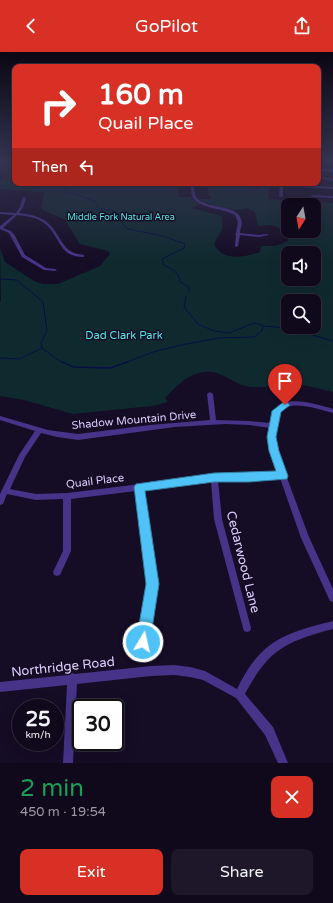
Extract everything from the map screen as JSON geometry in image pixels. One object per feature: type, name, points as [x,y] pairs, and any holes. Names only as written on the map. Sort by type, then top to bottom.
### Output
[{"type":"street","points":[[193,193],[200,203],[225,208],[236,214],[240,222],[236,246]]},
{"type":"street","points":[[313,196],[333,197]]},
{"type":"street","points":[[24,198],[17,214],[0,228],[10,232],[24,256],[45,269],[55,270]]},
{"type":"street","points":[[0,213],[32,216],[45,222],[52,228],[64,249],[71,253],[83,256]]},
{"type":"street","points":[[237,234],[259,236],[267,235]]},
{"type":"street","points":[[210,394],[212,422]]},
{"type":"street","points":[[333,411],[303,404],[290,403],[277,411],[272,426],[272,443],[283,476],[305,538],[333,598]]},
{"type":"street","name":"Shadow Mountain Drive","points":[[0,418],[39,431],[78,437],[212,422],[251,422],[272,426]]},
{"type":"street","points":[[0,502],[22,455],[39,431]]},
{"type":"street","name":"Quail Place","points":[[6,491],[36,497],[67,496],[214,478],[283,476]]},
{"type":"street","name":"Cedarwood Lane","points":[[214,478],[218,519],[246,628]]},
{"type":"street","points":[[139,487],[153,584],[143,642]]},
{"type":"street","points":[[57,572],[67,551],[67,496]]},
{"type":"street","points":[[283,763],[269,731],[239,694],[251,671],[269,651],[291,637],[333,624]]},
{"type":"street","name":"Northridge Road","points":[[0,687],[72,678],[174,670],[204,676],[239,694]]},
{"type":"street","points":[[68,763],[72,678]]},
{"type":"green space","name":"Dad Clark Park","points":[[44,193],[179,193],[179,197],[191,197],[194,201],[200,204],[192,208],[222,217],[222,229],[214,244],[222,254],[234,257],[260,252],[261,246],[275,246],[288,241],[288,238],[321,238],[321,202],[333,203],[333,392],[294,384],[248,387],[216,373],[204,372],[191,376],[179,384],[165,398],[168,402],[152,406],[73,414],[24,400],[0,396],[0,248],[5,262],[34,281],[43,284],[58,284],[100,266],[110,254],[108,251],[80,244],[65,220],[41,209]]},
{"type":"green space","name":"Dad Clark Park","points":[[209,193],[269,193],[268,199],[281,200],[281,229],[272,225],[258,226],[255,212],[248,208],[235,210],[202,202],[199,199],[212,199]]},
{"type":"waterway","points":[[72,193],[95,201],[98,209],[112,210],[117,213],[123,225],[128,229],[163,236],[185,244],[184,248],[162,259],[164,265],[176,273],[180,282],[189,287],[189,292]]},
{"type":"waterway","points":[[0,279],[17,280],[43,302],[47,331],[41,342],[42,348]]},
{"type":"waterway","points":[[186,296],[184,307],[198,324],[214,331],[229,333],[254,323],[262,325]]},
{"type":"waterway","points":[[125,363],[153,352],[181,345],[219,338],[254,337],[262,331],[263,326],[288,328],[333,341]]},
{"type":"waterway","points":[[0,358],[19,359],[42,348]]},
{"type":"waterway","points":[[42,348],[62,362]]},
{"type":"waterway","points":[[62,362],[74,367],[111,368],[127,362]]},
{"type":"route","points":[[143,642],[153,584],[139,487],[214,478],[283,476],[274,451],[271,437],[275,415],[277,411],[285,405]]},
{"type":"park label","name":"Middle Fork Natural Area","points":[[121,217]]}]
